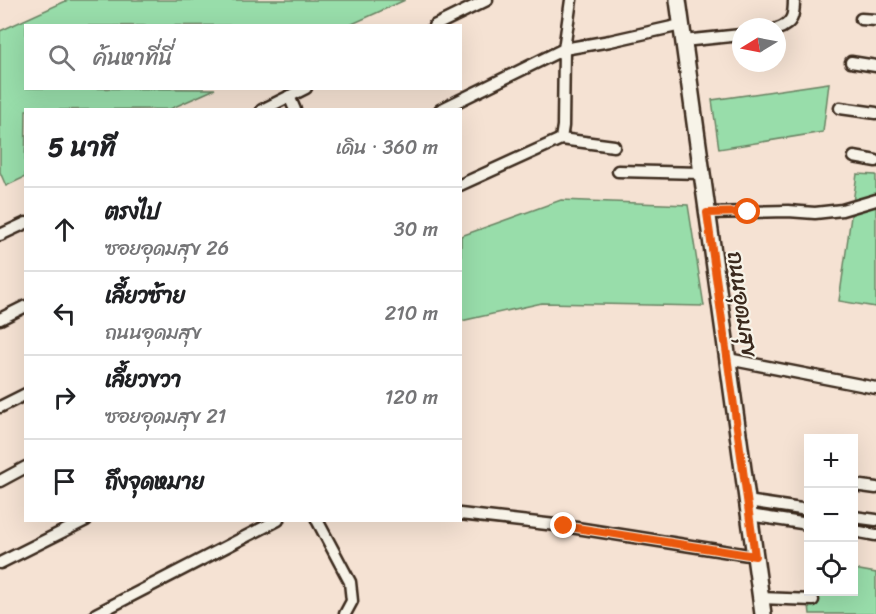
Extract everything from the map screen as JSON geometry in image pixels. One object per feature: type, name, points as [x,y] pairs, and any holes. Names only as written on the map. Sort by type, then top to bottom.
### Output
[{"type":"main road","name":"ถนนอุดมสุข","points":[[678,0],[763,614]]},
{"type":"street","points":[[438,24],[487,0]]},
{"type":"street","points":[[561,139],[564,49],[571,0]]},
{"type":"street","points":[[786,25],[791,21],[794,0]]},
{"type":"street","points":[[861,19],[876,20]]},
{"type":"street","points":[[444,108],[564,49],[681,25]]},
{"type":"street","points":[[683,41],[732,36]]},
{"type":"street","points":[[851,63],[876,66]]},
{"type":"street","points":[[266,108],[302,90]]},
{"type":"street","points":[[289,96],[294,108]]},
{"type":"street","points":[[840,108],[876,113]]},
{"type":"street","points":[[462,184],[561,139],[614,146]]},
{"type":"street","points":[[854,157],[876,160]]},
{"type":"street","points":[[618,171],[701,173]]},
{"type":"street","points":[[707,213],[788,211],[815,213],[842,210],[876,200]]},
{"type":"street","points":[[0,236],[24,224]]},
{"type":"street","points":[[0,319],[24,307]]},
{"type":"street","points":[[728,359],[876,387]]},
{"type":"street","points":[[0,407],[24,395]]},
{"type":"street","points":[[0,481],[24,468]]},
{"type":"street","points":[[858,486],[876,488]]},
{"type":"street","points":[[748,508],[804,510]]},
{"type":"street","points":[[748,508],[804,523]]},
{"type":"street","points":[[462,514],[564,526],[755,556]]},
{"type":"street","points":[[858,518],[876,520]]},
{"type":"street","points":[[0,563],[82,522]]},
{"type":"street","points":[[96,614],[274,522]]},
{"type":"street","points":[[318,522],[350,582],[352,601],[345,614]]},
{"type":"street","points":[[858,532],[876,535]]},
{"type":"street","points":[[760,598],[813,600]]},
{"type":"green space","points":[[68,0],[405,0],[352,24],[24,24],[24,90],[213,90],[172,108],[24,108],[24,177],[6,186],[0,172],[0,31]]},
{"type":"green space","points":[[829,83],[823,132],[719,149],[712,100]]},
{"type":"green space","points":[[857,174],[876,175],[876,307],[839,301]]},
{"type":"green space","points":[[561,200],[688,205],[704,306],[542,303],[462,321],[462,236]]},
{"type":"green space","points":[[858,570],[876,573],[876,614],[810,614],[808,596],[858,596]]},
{"type":"route","points":[[564,526],[755,556],[707,213],[748,212]]}]
